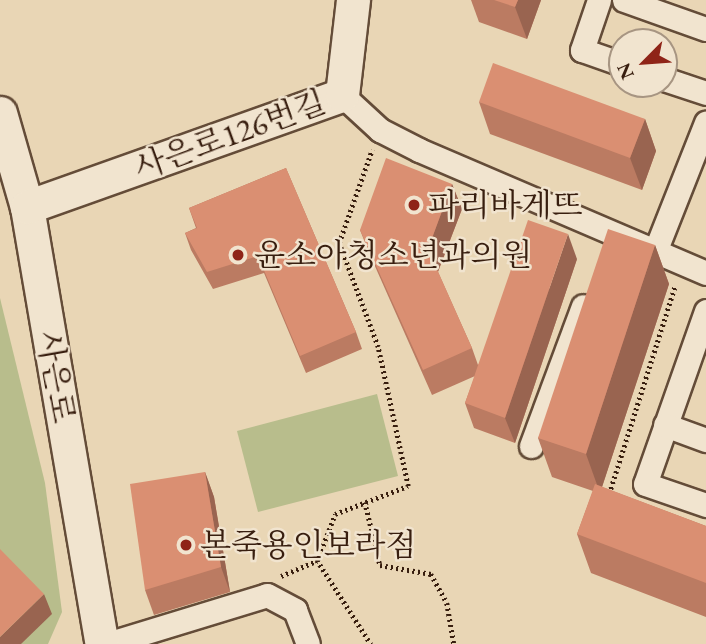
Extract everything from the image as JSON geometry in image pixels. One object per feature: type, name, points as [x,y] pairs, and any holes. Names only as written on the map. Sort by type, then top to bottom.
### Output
[{"type":"main road","name":"사은로126번길","points":[[27,208],[342,95],[354,0]]},
{"type":"main road","name":"사은로","points":[[0,113],[27,208],[105,644]]},
{"type":"street","points":[[599,0],[582,50],[608,59]]},
{"type":"street","points":[[624,0],[706,29]]},
{"type":"street","points":[[678,84],[706,93]]},
{"type":"street","points":[[342,95],[380,130],[613,228],[706,272]]},
{"type":"street","points":[[656,249],[706,123]]},
{"type":"street","points":[[603,254],[613,228]]},
{"type":"street","points":[[531,446],[593,279]]},
{"type":"street","points":[[706,311],[645,484],[706,505]]},
{"type":"street","points":[[665,425],[706,440]]},
{"type":"street","points":[[105,644],[267,595],[295,610],[308,644]]},
{"type":"path","points":[[267,595],[266,582],[317,561],[335,514],[408,486],[378,347],[339,243],[380,130]]},
{"type":"path","points":[[365,502],[380,565],[431,574],[447,603],[454,644]]},
{"type":"path","points":[[317,561],[371,644]]},
{"type":"green space","points":[[0,298],[45,483],[62,612],[48,644],[0,644]]},
{"type":"green space","points":[[377,394],[398,476],[258,512],[237,431]]},
{"type":"building","points":[[494,0],[518,0],[515,7]]},
{"type":"building","points":[[493,63],[645,119],[630,158],[479,102]]},
{"type":"building","points":[[386,158],[452,184],[428,249],[472,348],[423,370],[360,230]]},
{"type":"building","points":[[286,168],[356,332],[300,356],[258,256],[207,272],[185,233],[197,228],[189,208]]},
{"type":"building","points":[[528,220],[568,234],[505,418],[465,403]]},
{"type":"building","points":[[608,229],[655,245],[586,454],[538,438]]},
{"type":"building","points":[[205,472],[221,567],[145,590],[130,484]]},
{"type":"building","points":[[595,484],[706,526],[706,583],[577,534]]},
{"type":"building","points":[[0,549],[44,594],[0,637]]},
{"type":"place","name":"파리바게뜨","points":[[414,205]]},
{"type":"place","name":"윤소아청소년과의원","points":[[238,255]]},
{"type":"place","name":"본죽용인보라점","points":[[186,545]]}]
